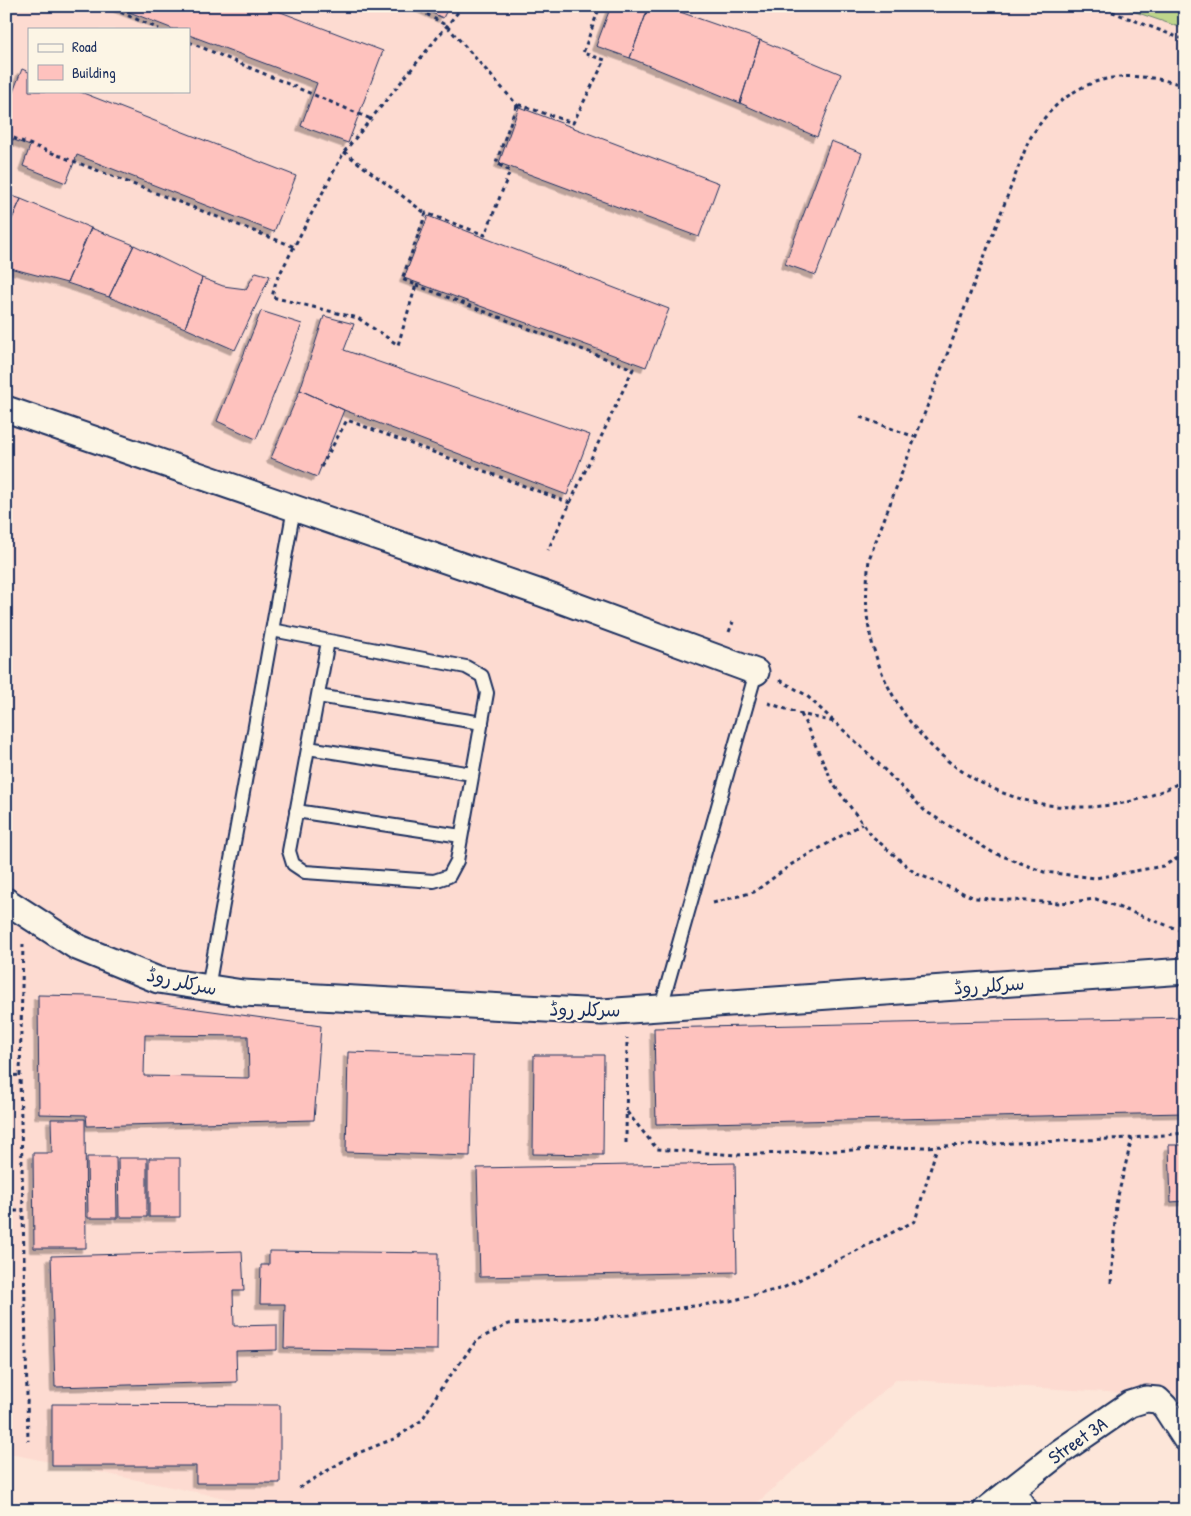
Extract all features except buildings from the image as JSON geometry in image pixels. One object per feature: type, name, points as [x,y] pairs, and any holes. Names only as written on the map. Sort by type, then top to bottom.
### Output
[{"type":"street","points":[[6,409],[532,590],[756,672]]},
{"type":"street","name":"سرکلر روڈ","points":[[15,907],[77,947],[158,980],[243,994],[602,1012],[1185,971]]},
{"type":"street","name":"Street 3A","points":[[986,1510],[1018,1500],[1060,1452],[1130,1404],[1146,1399],[1158,1400],[1172,1417],[1185,1438]]},
{"type":"lane","points":[[208,988],[294,508]]},
{"type":"lane","points":[[272,630],[466,666],[482,676],[487,693],[457,861],[449,876],[434,881],[305,872],[293,864],[289,851],[328,641]]},
{"type":"lane","points":[[661,1007],[756,672]]},
{"type":"lane","points":[[318,696],[482,723]]},
{"type":"lane","points":[[308,748],[472,774]]},
{"type":"lane","points":[[296,811],[461,836]]},
{"type":"path","points":[[106,6],[157,28]]},
{"type":"path","points":[[412,6],[447,26],[519,107]]},
{"type":"path","points":[[416,285],[398,345],[358,318],[272,297],[276,281],[344,152],[463,6]]},
{"type":"path","points":[[344,152],[426,213],[485,235],[510,171],[496,163],[517,104],[573,124],[605,60],[583,53],[600,6]]},
{"type":"path","points":[[1096,6],[1185,40]]},
{"type":"path","points":[[190,42],[371,119]]},
{"type":"path","points":[[1185,86],[1150,76],[1129,75],[1108,78],[1088,84],[1069,94],[1052,108],[1038,124],[1028,142],[869,559],[866,590],[868,622],[874,653],[885,682],[900,710],[942,758],[975,780],[997,791],[1026,801],[1058,806],[1089,807],[1121,804],[1152,795],[1185,779]]},
{"type":"path","points":[[6,135],[295,247]]},
{"type":"path","points":[[426,213],[402,279],[633,370],[548,550]]},
{"type":"path","points":[[860,417],[915,437]]},
{"type":"path","points":[[321,467],[347,420],[570,502]]},
{"type":"path","points":[[756,672],[785,682],[806,695],[836,722],[925,812],[992,852],[1044,872],[1096,878],[1163,866],[1185,854]]},
{"type":"path","points":[[749,697],[801,714],[836,722]]},
{"type":"path","points":[[801,714],[834,786],[872,836],[915,873],[975,898],[1061,903],[1096,899],[1185,932]]},
{"type":"path","points":[[689,910],[754,892],[792,864],[862,824]]},
{"type":"path","points":[[15,907],[24,1211],[28,1441]]},
{"type":"path","points":[[626,1143],[628,1010]]},
{"type":"path","points":[[6,1076],[20,1075]]},
{"type":"path","points":[[627,1112],[657,1149],[736,1155],[1132,1138],[1185,1133]]},
{"type":"path","points":[[1111,1283],[1116,1204],[1132,1138]]},
{"type":"path","points":[[299,1488],[353,1455],[396,1438],[422,1420],[439,1391],[477,1340],[509,1324],[630,1315],[730,1301],[782,1288],[915,1220],[937,1147]]},
{"type":"path","points":[[6,1211],[24,1211]]},
{"type":"shaded area","points":[[6,6],[1185,6],[1185,1397],[897,1379],[749,1510],[256,1510],[249,1503],[6,1453]]},
{"type":"green space","points":[[1118,6],[1185,6],[1185,29]]}]
